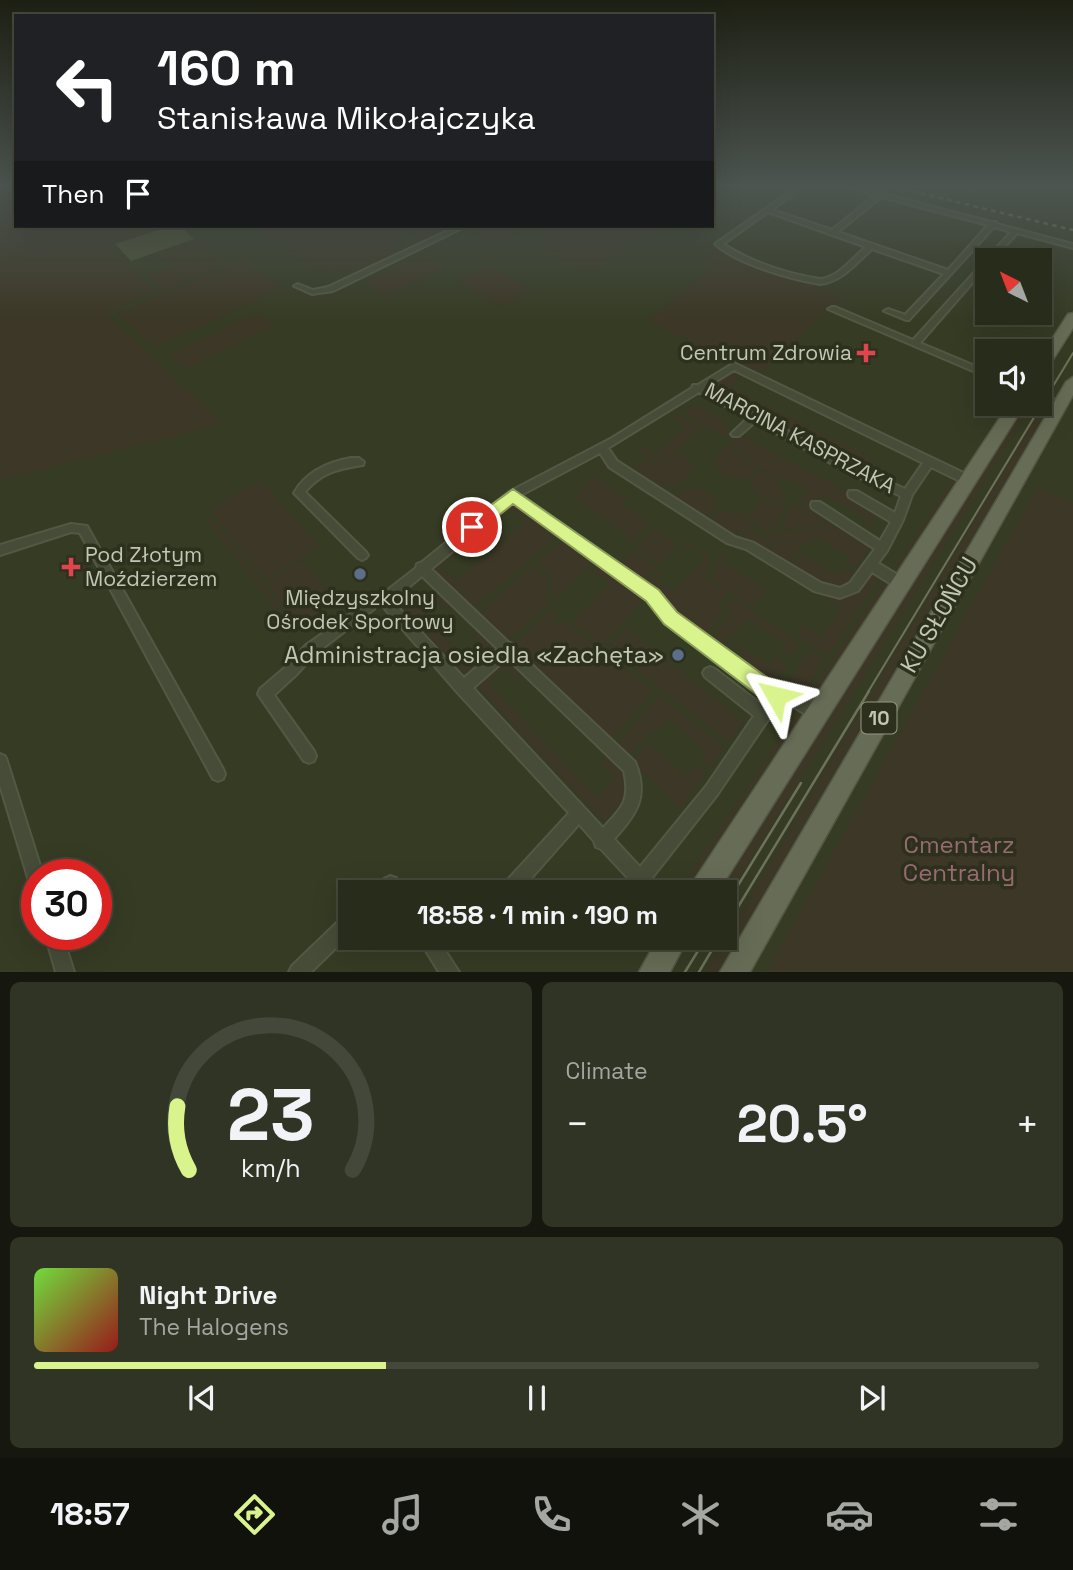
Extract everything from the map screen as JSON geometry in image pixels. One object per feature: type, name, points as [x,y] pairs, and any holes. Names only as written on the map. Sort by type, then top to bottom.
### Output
[{"type":"main road","points":[[1052,350],[1073,317]]},
{"type":"main road","name":"KU SŁOŃCU","points":[[734,971],[1073,382]]},
{"type":"main road","name":"KU SŁOŃCU","points":[[712,880],[1009,416]]},
{"type":"main road","points":[[653,971],[666,950]]},
{"type":"street","points":[[298,286],[312,292],[330,289],[454,230]]},
{"type":"street","points":[[737,230],[718,244],[802,279],[818,282],[832,279],[871,246]]},
{"type":"street","points":[[826,230],[948,273]]},
{"type":"street","points":[[833,233],[836,230]]},
{"type":"street","points":[[888,311],[906,318],[986,230]]},
{"type":"street","points":[[1000,248],[1016,230]]},
{"type":"street","points":[[1017,230],[1073,246]]},
{"type":"street","points":[[914,344],[975,276]]},
{"type":"street","points":[[832,309],[975,369]]},
{"type":"street","name":"MARCINA KASPRZAKA","points":[[696,387],[734,366],[968,480]]},
{"type":"street","points":[[696,387],[602,448],[513,495],[394,589],[385,602],[640,880],[687,821],[776,696]]},
{"type":"street","name":"MARCINA KASPRZAKA","points":[[696,387],[858,472],[907,494]]},
{"type":"street","points":[[1052,402],[1059,405]]},
{"type":"street","points":[[751,438],[737,433],[754,418]]},
{"type":"street","points":[[602,448],[613,464],[724,536],[750,546],[818,587],[846,593],[854,587],[883,548],[898,520],[907,494],[929,461]]},
{"type":"street","points":[[359,462],[344,461],[306,484],[299,493],[362,555]]},
{"type":"street","points":[[853,494],[898,520]]},
{"type":"street","points":[[513,495],[652,596],[670,618],[776,696],[793,698],[818,715]]},
{"type":"street","points":[[816,505],[883,548]]},
{"type":"street","points":[[0,550],[81,528],[218,774]]},
{"type":"street","points":[[871,565],[901,584]]},
{"type":"street","points":[[422,567],[630,767],[636,787],[633,805],[602,841]]},
{"type":"street","points":[[310,756],[265,694],[310,650],[370,605]]},
{"type":"street","points":[[463,688],[508,648]]},
{"type":"street","points":[[710,673],[763,714]]},
{"type":"street","points":[[0,761],[30,859]]},
{"type":"street","points":[[519,880],[578,814]]},
{"type":"street","points":[[298,971],[338,933]]},
{"type":"street","points":[[58,950],[65,971]]},
{"type":"street","points":[[435,950],[450,971]]},
{"type":"green space","points":[[0,230],[158,230],[106,247],[157,291],[106,313],[223,424],[0,480]]},
{"type":"green space","points":[[257,230],[395,230],[402,235],[403,242],[387,256],[352,269],[328,271],[301,260]]},
{"type":"green space","points":[[402,230],[447,230],[424,241]]},
{"type":"green space","points":[[466,230],[525,230],[496,245]]},
{"type":"green space","points":[[558,230],[658,230],[592,271],[533,244]]},
{"type":"green space","points":[[200,240],[211,248],[171,264],[160,255]]},
{"type":"green space","points":[[706,243],[842,299],[760,373],[657,326],[643,316],[650,318],[714,267]]},
{"type":"green space","points":[[206,253],[225,265],[164,291],[147,276]]},
{"type":"green space","points":[[422,256],[444,268],[386,296],[365,283]]},
{"type":"green space","points":[[242,261],[283,288],[155,347],[117,314]]},
{"type":"green space","points":[[487,266],[533,290],[503,307],[458,282]]},
{"type":"green space","points":[[258,313],[276,325],[186,369],[169,355]]},
{"type":"green space","points":[[730,374],[741,376],[731,388],[873,459],[873,475],[710,392],[719,386],[714,382]]},
{"type":"green space","points":[[693,404],[725,421],[722,425],[732,431],[726,438],[683,412]]},
{"type":"green space","points":[[674,413],[703,427],[670,457],[648,457],[635,449],[647,437],[640,445],[655,454],[686,426],[672,417],[662,423]]},
{"type":"green space","points":[[1016,416],[1025,416],[737,883],[737,880],[723,880]]},
{"type":"green space","points":[[1037,416],[1046,416],[737,942],[737,920]]},
{"type":"green space","points":[[739,434],[873,506],[890,522],[878,515],[862,534],[854,525],[862,529],[869,520],[824,495],[810,511],[825,520],[820,526],[782,529],[790,506],[805,508],[806,504],[796,502],[808,494],[808,490],[791,481],[779,480],[729,444]]},
{"type":"green space","points":[[727,446],[760,467],[745,480],[724,476],[713,461]]},
{"type":"green space","points":[[680,451],[687,455],[685,459],[697,466],[674,489],[664,483],[656,489],[630,472],[646,459],[670,459]]},
{"type":"green space","points":[[607,464],[618,470],[615,473],[606,468],[595,477],[628,499],[622,504],[650,523],[630,544],[625,540],[629,536],[575,499],[593,476]]},
{"type":"green space","points":[[764,469],[780,487],[786,502],[759,497],[749,482]]},
{"type":"green space","points":[[953,479],[958,485],[898,572],[892,572]]},
{"type":"green space","points":[[261,480],[319,546],[265,581],[210,509]]},
{"type":"green space","name":"Cmentarz Centralny","points":[[1038,486],[1073,503],[1073,971],[767,971]]},
{"type":"green space","points":[[684,488],[710,492],[717,506],[703,518],[678,502],[676,496]]},
{"type":"green space","points":[[759,500],[786,505],[775,529],[762,530],[749,512],[756,508]]},
{"type":"green space","points":[[515,503],[559,535],[478,604],[470,606],[431,570],[451,554],[454,556],[440,567],[456,580],[526,521],[512,510],[498,517]]},
{"type":"green space","points":[[721,509],[732,514],[745,513],[757,530],[731,533],[707,520]]},
{"type":"green space","points":[[211,516],[281,607],[276,611],[206,519]]},
{"type":"green space","points":[[828,522],[847,533],[851,529],[870,548],[856,568],[848,563],[851,558],[815,536],[808,545],[804,543],[787,564],[737,535],[760,533],[771,549],[774,547],[764,533],[822,528]]},
{"type":"green space","points":[[655,528],[679,544],[659,565],[635,548]]},
{"type":"green space","points":[[564,539],[594,561],[553,602],[552,579],[537,562]]},
{"type":"green space","points":[[688,542],[710,557],[710,570],[704,578],[728,594],[717,607],[724,613],[706,634],[677,613],[650,582],[660,572],[663,573],[657,580],[674,592],[705,558],[688,546],[682,553],[679,551]]},
{"type":"green space","points":[[633,550],[657,568],[645,579],[621,562]]},
{"type":"green space","points":[[724,552],[730,555],[724,562],[767,590],[753,607],[713,582],[716,561]]},
{"type":"green space","points":[[802,553],[838,575],[844,567],[858,575],[843,586],[834,587],[817,582],[791,567]]},
{"type":"green space","points":[[302,560],[336,600],[299,626],[266,583]]},
{"type":"green space","points":[[535,564],[548,581],[549,605],[507,640],[480,613]]},
{"type":"green space","points":[[599,565],[645,599],[603,645],[573,622],[611,584],[595,572],[586,577]]},
{"type":"green space","points":[[873,572],[882,575],[828,656],[798,638],[801,624],[822,637],[841,608],[821,595],[824,592],[850,596]]},
{"type":"green space","points":[[887,578],[891,585],[813,701],[805,701]]},
{"type":"green space","points":[[438,587],[458,606],[451,612],[440,602],[423,615],[467,661],[484,647],[473,636],[482,628],[498,647],[473,671],[462,671],[403,609],[406,590],[412,598],[408,603],[422,611],[430,604],[424,598]]},
{"type":"green space","points":[[734,598],[795,640],[799,647],[794,655],[781,651],[785,645],[748,619],[732,638],[728,634],[725,638],[738,658],[711,638],[731,613],[725,608]]},
{"type":"green space","points":[[551,610],[559,616],[553,621],[557,625],[563,620],[654,691],[611,740],[535,668],[539,664],[536,661],[532,664],[517,650],[517,643]]},
{"type":"green space","points":[[626,628],[741,720],[744,717],[746,720],[729,742],[608,648]]},
{"type":"green space","points":[[736,641],[770,665],[778,655],[787,667],[780,677],[772,678],[758,673],[747,661]]},
{"type":"green space","points":[[813,652],[825,660],[803,694],[788,682],[807,655]]},
{"type":"green space","points":[[508,656],[527,671],[517,680],[504,668],[488,683],[598,798],[616,778],[601,763],[610,753],[625,773],[625,796],[604,822],[479,689],[480,679]]},
{"type":"green space","points":[[659,695],[725,747],[711,767],[700,760],[706,752],[668,719],[656,733],[652,730],[628,757],[616,746]]},
{"type":"green space","points":[[801,707],[804,720],[699,880],[686,880]]},
{"type":"green space","points":[[648,743],[687,777],[697,764],[706,774],[680,809],[632,762]]},
{"type":"green space","points":[[719,950],[732,950],[720,971],[706,972]]},
{"type":"building","points":[[157,230],[185,230],[194,239],[131,261],[115,244]]},
{"type":"tram line","points":[[868,692],[1073,353]]},
{"type":"tram line","points":[[737,909],[869,691]]},
{"type":"tram line","points":[[737,887],[801,783]]},
{"type":"tram line","points":[[685,972],[699,950]]},
{"type":"tram line","points":[[699,972],[712,950]]},
{"type":"place","name":"Centrum Zdrowia","points":[[866,353]]},
{"type":"place","name":"Pod Złotym Moździerzem","points":[[71,567]]},
{"type":"place","name":"Międzyszkolny Ośrodek Sportowy","points":[[360,574]]},
{"type":"place","name":"Administracja osiedla «Zachęta»","points":[[678,655]]},
{"type":"route","points":[[472,527],[513,495],[652,596],[670,618],[776,696]]}]
